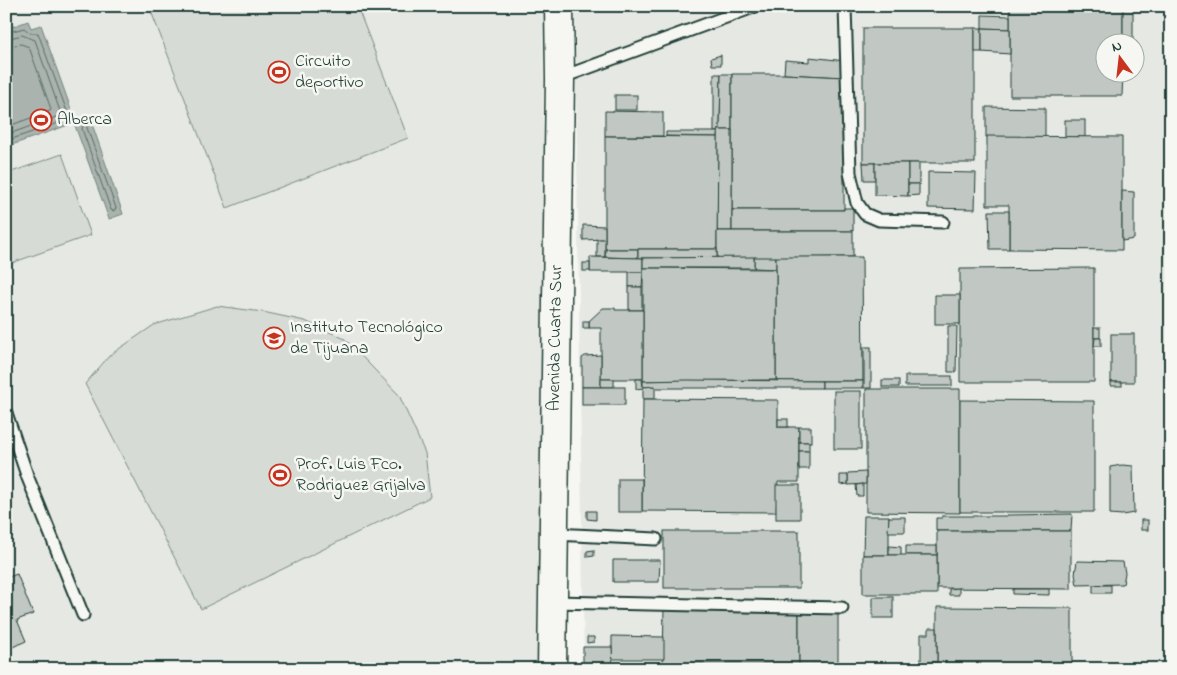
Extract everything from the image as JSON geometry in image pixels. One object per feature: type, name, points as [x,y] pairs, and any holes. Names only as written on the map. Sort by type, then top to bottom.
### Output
[{"type":"street","name":"Avenida Cuarta Sur","points":[[552,669],[560,78],[559,6]]},
{"type":"lane","points":[[560,78],[756,6]]},
{"type":"lane","points":[[845,6],[850,173],[856,203],[865,214],[879,220],[943,222]]},
{"type":"lane","points":[[6,413],[28,478],[83,615]]},
{"type":"lane","points":[[554,534],[656,539]]},
{"type":"lane","points":[[553,602],[842,608]]},
{"type":"path","points":[[6,9],[13,6]]},
{"type":"shaded area","name":"Instituto Tecnológico de Tijuana","points":[[6,6],[544,6],[540,669],[6,669]]},
{"type":"shaded area","name":"Circuito deportivo","points":[[149,6],[357,6],[408,138],[227,208]]},
{"type":"shaded area","points":[[575,6],[1171,6],[1171,669],[584,669]]},
{"type":"shaded area","points":[[62,154],[91,235],[6,265],[6,174]]},
{"type":"shaded area","name":"Prof. Luis Fco. Rodriguez Grijalva","points":[[217,306],[263,312],[305,321],[345,339],[399,395],[425,453],[430,497],[201,609],[85,384],[110,355],[154,325]]},
{"type":"water","name":"Alberca","points":[[28,21],[31,28],[41,25],[76,123],[90,118],[123,214],[109,219],[74,123],[6,147],[6,29]]},
{"type":"building","points":[[1010,6],[1123,6],[1123,32],[1094,32],[1094,82],[1123,82],[1122,96],[1010,96]]},
{"type":"building","points":[[1123,6],[1133,6],[1133,32],[1123,32]]},
{"type":"building","points":[[982,15],[1010,16],[1010,29],[982,28]]},
{"type":"building","points":[[863,28],[975,28],[975,163],[863,163]]},
{"type":"building","points":[[975,28],[982,28],[982,52],[975,52]]},
{"type":"building","points":[[982,28],[1010,29],[1010,54],[982,52]]},
{"type":"building","points":[[721,55],[721,65],[712,65],[711,58]]},
{"type":"building","points":[[809,57],[846,61],[844,77],[784,74],[785,60],[809,62]]},
{"type":"building","points":[[714,74],[721,74],[720,130],[718,132],[714,132]]},
{"type":"building","points":[[721,74],[732,74],[732,130],[720,130]]},
{"type":"building","points":[[732,74],[844,77],[844,210],[732,210]]},
{"type":"building","points":[[615,95],[637,95],[637,110],[615,110]]},
{"type":"building","points":[[986,107],[1045,108],[1045,137],[986,137]]},
{"type":"building","points":[[605,111],[663,112],[663,136],[605,136]]},
{"type":"building","points":[[1065,120],[1085,120],[1085,137],[1065,137]]},
{"type":"building","points":[[718,130],[732,130],[732,231],[717,231]]},
{"type":"building","points":[[666,132],[718,132],[718,137],[666,136]]},
{"type":"building","points":[[605,136],[718,137],[717,249],[605,249]]},
{"type":"building","points":[[987,136],[1122,137],[1122,250],[1009,249],[1009,205],[987,205]]},
{"type":"building","points":[[863,163],[875,163],[875,180],[864,180]]},
{"type":"building","points":[[875,163],[908,163],[908,196],[875,195]]},
{"type":"building","points":[[908,163],[919,163],[919,184],[908,184]]},
{"type":"building","points":[[928,172],[976,173],[975,209],[928,208]]},
{"type":"building","points":[[908,184],[919,184],[919,195],[908,196]]},
{"type":"building","points":[[1122,191],[1134,192],[1134,239],[1122,241]]},
{"type":"building","points":[[844,208],[853,208],[853,231],[732,231],[732,210],[844,210]]},
{"type":"building","points":[[989,211],[1009,211],[1009,249],[990,249]]},
{"type":"building","points":[[583,225],[605,226],[605,239],[583,240]]},
{"type":"building","points":[[717,231],[853,231],[853,257],[717,258]]},
{"type":"building","points":[[597,239],[605,239],[605,257],[597,257]]},
{"type":"building","points":[[606,249],[638,249],[638,258],[605,257]]},
{"type":"building","points":[[638,249],[717,249],[717,258],[638,258]]},
{"type":"building","points":[[590,257],[643,258],[643,272],[590,272]]},
{"type":"building","points":[[754,257],[776,257],[776,269],[754,268]]},
{"type":"building","points":[[754,257],[754,268],[643,268],[643,258]]},
{"type":"building","points":[[776,257],[862,257],[863,381],[776,381]]},
{"type":"building","points":[[583,263],[590,263],[590,271],[583,271]]},
{"type":"building","points":[[643,268],[776,269],[776,380],[643,381]]},
{"type":"building","points":[[1094,268],[1094,382],[960,382],[960,269]]},
{"type":"building","points":[[629,272],[643,272],[642,287],[629,287]]},
{"type":"building","points":[[629,287],[642,287],[642,310],[629,310]]},
{"type":"building","points":[[935,295],[960,295],[960,324],[935,324]]},
{"type":"building","points":[[603,308],[643,310],[643,379],[601,379],[601,328],[589,328],[589,321]]},
{"type":"building","points":[[583,321],[589,321],[589,328],[583,328]]},
{"type":"building","points":[[948,326],[957,326],[956,372],[948,372]]},
{"type":"building","points":[[1094,328],[1100,328],[1100,338],[1094,338]]},
{"type":"building","points":[[1111,334],[1134,334],[1134,382],[1111,382]]},
{"type":"building","points":[[1095,338],[1101,338],[1101,346],[1094,346]]},
{"type":"building","points":[[864,347],[871,347],[871,388],[864,388]]},
{"type":"building","points":[[601,355],[601,387],[582,387],[582,358],[585,356]]},
{"type":"building","points":[[905,376],[952,376],[952,386],[905,386]]},
{"type":"building","points":[[601,379],[614,379],[614,387],[601,387]]},
{"type":"building","points":[[636,379],[642,379],[643,388],[636,389]]},
{"type":"building","points":[[882,380],[899,380],[899,387],[882,387]]},
{"type":"building","points":[[643,381],[822,381],[822,388],[643,387]]},
{"type":"building","points":[[822,381],[863,381],[863,388],[822,388]]},
{"type":"building","points":[[1111,382],[1122,382],[1122,386],[1111,386]]},
{"type":"building","points":[[655,386],[655,399],[643,399],[643,387]]},
{"type":"building","points":[[582,387],[625,387],[625,405],[582,405]]},
{"type":"building","points":[[866,389],[960,389],[960,513],[866,512]]},
{"type":"building","points":[[834,391],[861,391],[861,449],[834,449]]},
{"type":"building","points":[[643,399],[778,400],[778,427],[799,427],[799,482],[778,482],[776,512],[642,511]]},
{"type":"building","points":[[960,400],[1094,401],[1094,512],[960,512]]},
{"type":"building","points":[[778,419],[788,419],[788,427],[778,427]]},
{"type":"building","points":[[799,427],[811,427],[811,442],[799,442]]},
{"type":"building","points":[[799,442],[809,442],[809,451],[799,451]]},
{"type":"building","points":[[799,451],[809,451],[809,469],[799,469]]},
{"type":"building","points":[[1133,466],[1134,513],[1110,514],[1110,467]]},
{"type":"building","points":[[866,472],[866,484],[848,485],[848,473]]},
{"type":"building","points":[[840,475],[848,475],[848,484],[840,485]]},
{"type":"building","points":[[618,479],[642,479],[642,512],[618,512]]},
{"type":"building","points":[[863,484],[863,496],[857,496],[856,485]]},
{"type":"building","points":[[776,485],[800,485],[800,519],[776,519]]},
{"type":"building","points":[[587,511],[596,511],[596,520],[587,519]]},
{"type":"building","points":[[1072,514],[1071,531],[936,531],[936,518],[942,518],[942,516]]},
{"type":"building","points":[[864,516],[889,516],[889,555],[863,555]]},
{"type":"building","points":[[889,517],[905,517],[905,532],[888,532]]},
{"type":"building","points":[[1141,520],[1148,520],[1148,530],[1141,530]]},
{"type":"building","points":[[664,531],[799,531],[799,588],[664,588]]},
{"type":"building","points":[[937,531],[1071,531],[1071,589],[937,588]]},
{"type":"building","points":[[889,546],[901,547],[901,555],[889,555]]},
{"type":"building","points":[[906,546],[937,546],[937,555],[906,555]]},
{"type":"building","points":[[594,550],[594,556],[587,557],[587,551]]},
{"type":"building","points":[[863,555],[937,555],[937,594],[863,594]]},
{"type":"building","points":[[613,560],[660,560],[659,582],[613,582]]},
{"type":"building","points":[[1077,561],[1123,562],[1125,573],[1123,584],[1077,585],[1075,574]]},
{"type":"building","points":[[17,574],[33,614],[17,620],[26,641],[6,650],[6,578]]},
{"type":"building","points":[[1093,585],[1111,585],[1111,593],[1093,593]]},
{"type":"building","points":[[959,588],[959,595],[949,595],[949,589]]},
{"type":"building","points":[[1013,589],[1049,589],[1049,595],[1013,594]]},
{"type":"building","points":[[873,597],[893,597],[893,618],[873,618]]},
{"type":"building","points":[[664,607],[799,607],[799,665],[663,664]]},
{"type":"building","points":[[937,607],[1072,608],[1072,665],[937,664]]},
{"type":"building","points":[[799,613],[838,614],[838,664],[799,664]]},
{"type":"building","points":[[929,628],[937,628],[937,662],[921,662],[921,634],[929,634]]},
{"type":"building","points":[[612,636],[664,637],[664,659],[612,659]]},
{"type":"building","points":[[587,637],[594,637],[594,642],[587,643]]},
{"type":"building","points":[[583,647],[612,647],[613,669],[583,669]]},
{"type":"building","points":[[663,664],[800,664],[800,669],[664,669]]},
{"type":"building","points":[[1049,664],[1060,665],[1059,669],[1049,669]]},
{"type":"place","name":"Circuito deportivo","points":[[279,72]]},
{"type":"place","name":"Alberca","points":[[41,120]]},
{"type":"place","name":"Instituto Tecnológico de Tijuana","points":[[274,338]]},
{"type":"place","name":"Prof. Luis Fco. Rodriguez Grijalva","points":[[280,475]]}]
